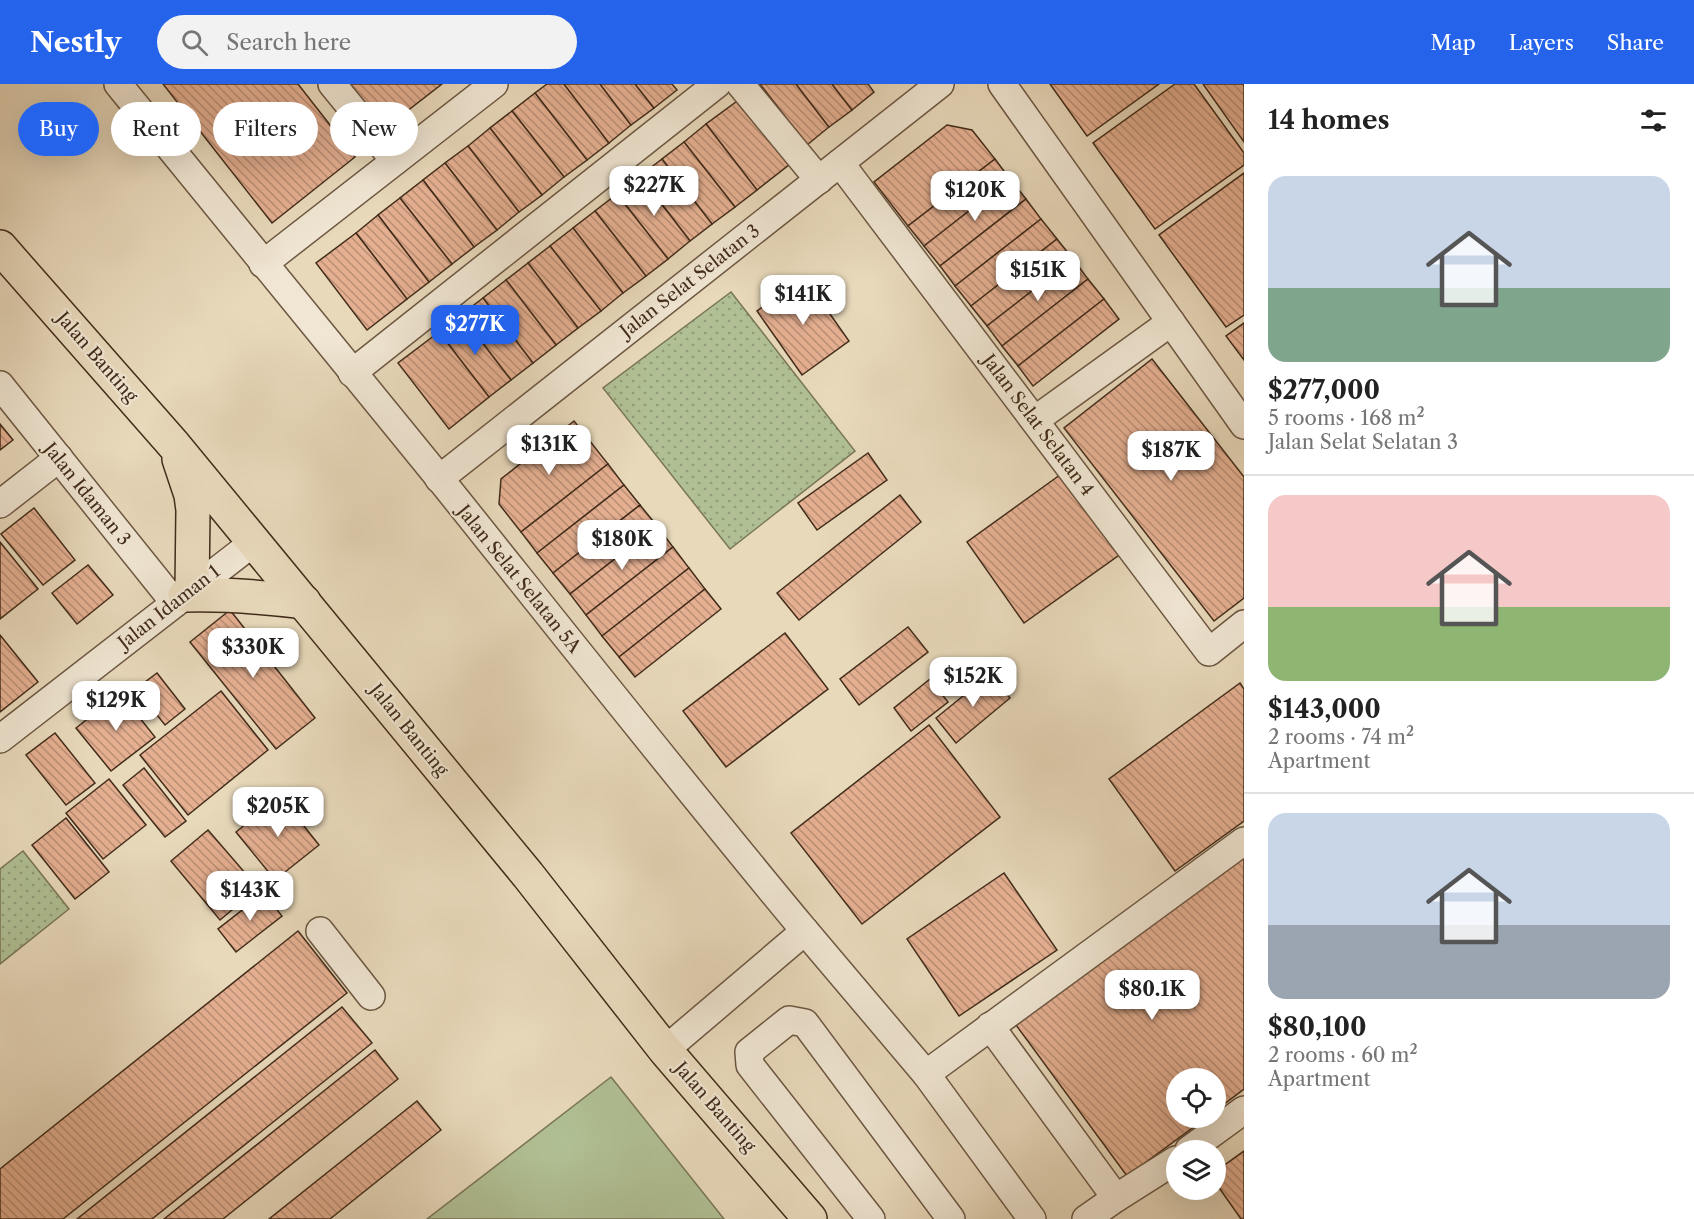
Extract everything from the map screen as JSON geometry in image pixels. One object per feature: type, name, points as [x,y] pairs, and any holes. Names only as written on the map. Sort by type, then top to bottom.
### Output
[{"type":"main road","name":"Jalan Banting","points":[[2,254],[174,445],[528,875],[665,1050],[810,1219]]},
{"type":"main road","points":[[174,445],[191,495],[193,510],[184,596],[244,595],[304,602]]},
{"type":"street","name":"Jalan Selat Selatan 5A","points":[[118,84],[439,479],[717,827],[926,1074],[1032,1219]]},
{"type":"street","points":[[332,84],[394,161]]},
{"type":"street","points":[[263,264],[494,84]]},
{"type":"street","points":[[352,373],[717,84]]},
{"type":"street","points":[[740,84],[819,180]]},
{"type":"street","name":"Jalan Selat Selatan 3","points":[[439,479],[940,84]]},
{"type":"street","points":[[1002,84],[1244,425]]},
{"type":"street","name":"Jalan Selat Selatan 4","points":[[840,163],[1209,652],[1244,624]]},
{"type":"street","points":[[1035,420],[1171,322]]},
{"type":"street","name":"Jalan Idaman 3","points":[[0,385],[59,458],[184,596]]},
{"type":"street","points":[[0,504],[59,458]]},
{"type":"street","name":"Jalan Idaman 1","points":[[0,739],[254,542]]},
{"type":"street","points":[[926,1074],[1244,841]]},
{"type":"street","points":[[320,931],[372,996]]},
{"type":"street","points":[[665,1050],[805,931]]},
{"type":"street","points":[[871,1219],[750,1065],[749,1052],[789,1020],[805,1023],[951,1219]]},
{"type":"street","points":[[990,1026],[1116,1198]]},
{"type":"street","points":[[1203,1140],[1244,1110]]},
{"type":"street","points":[[1086,1219],[1166,1166]]},
{"type":"green space","points":[[731,292],[855,451],[730,549],[603,388]]},
{"type":"green space","points":[[23,851],[69,909],[0,964],[0,869]]},
{"type":"green space","points":[[611,1077],[724,1219],[427,1219]]},
{"type":"building","points":[[163,84],[298,84],[312,102],[213,102],[213,148],[201,132],[201,102],[177,102]]},
{"type":"building","points":[[349,84],[442,84],[418,103],[363,102]]},
{"type":"building","points":[[547,84],[564,84],[609,143],[587,160],[535,93]]},
{"type":"building","points":[[564,84],[600,84],[631,125],[609,143]]},
{"type":"building","points":[[600,84],[635,84],[654,108],[631,125]]},
{"type":"building","points":[[635,84],[672,84],[677,90],[654,108]]},
{"type":"building","points":[[760,84],[796,84],[829,127],[807,145]]},
{"type":"building","points":[[796,84],[832,84],[852,110],[829,127]]},
{"type":"building","points":[[832,84],[868,84],[874,92],[852,110]]},
{"type":"building","points":[[1050,84],[1159,84],[1087,136]]},
{"type":"building","points":[[1175,84],[1194,84],[1244,153],[1244,165],[1155,229],[1093,143]]},
{"type":"building","points":[[1203,84],[1244,84],[1244,142]]},
{"type":"building","points":[[535,93],[587,160],[564,177],[512,111]]},
{"type":"building","points":[[740,99],[790,164],[757,190],[706,124]]},
{"type":"building","points":[[318,110],[330,125],[330,156],[355,157],[272,223],[219,156],[318,156]]},
{"type":"building","points":[[512,111],[564,177],[542,195],[490,128]]},
{"type":"building","points":[[706,124],[757,190],[735,207],[684,142]]},
{"type":"building","points":[[947,125],[972,130],[995,159],[908,226],[874,182]]},
{"type":"building","points":[[490,128],[542,195],[519,212],[468,146]]},
{"type":"building","points":[[684,142],[735,207],[712,224],[662,159]]},
{"type":"building","points":[[468,146],[519,212],[497,230],[445,163]]},
{"type":"building","points":[[662,159],[712,224],[690,241],[640,176]]},
{"type":"building","points":[[995,159],[1010,179],[924,246],[908,226]]},
{"type":"building","points":[[445,163],[497,230],[474,247],[423,180]]},
{"type":"building","points":[[1244,173],[1244,315],[1226,327],[1159,235]]},
{"type":"building","points":[[640,176],[690,241],[668,259],[617,194]]},
{"type":"building","points":[[1010,179],[1026,199],[940,266],[924,246]]},
{"type":"building","points":[[423,180],[474,247],[452,264],[400,198]]},
{"type":"building","points":[[617,194],[668,259],[646,276],[595,211]]},
{"type":"building","points":[[400,198],[452,264],[429,282],[378,215]]},
{"type":"building","points":[[1026,199],[1041,219],[955,286],[940,266]]},
{"type":"building","points":[[595,211],[646,276],[623,293],[573,228]]},
{"type":"building","points":[[378,215],[429,282],[407,299],[356,233]]},
{"type":"building","points":[[1041,219],[1057,239],[971,306],[955,286]]},
{"type":"building","points":[[573,228],[623,293],[601,311],[550,246]]},
{"type":"building","points":[[356,233],[407,299],[367,330],[316,263]]},
{"type":"building","points":[[1057,239],[1073,259],[987,326],[971,306]]},
{"type":"building","points":[[550,246],[601,311],[578,328],[528,263]]},
{"type":"building","points":[[1073,259],[1088,279],[1002,346],[987,326]]},
{"type":"building","points":[[528,263],[578,328],[556,345],[506,280]]},
{"type":"building","points":[[804,277],[849,341],[802,375],[757,311]]},
{"type":"building","points":[[1088,279],[1104,299],[1018,366],[1002,346]]},
{"type":"building","points":[[506,280],[556,345],[533,363],[483,298]]},
{"type":"building","points":[[483,298],[533,363],[511,380],[461,315]]},
{"type":"building","points":[[1104,299],[1119,319],[1033,386],[1018,366]]},
{"type":"building","points":[[461,315],[511,380],[489,397],[439,332]]},
{"type":"building","points":[[1244,323],[1244,360],[1226,336]]},
{"type":"building","points":[[439,332],[489,397],[449,429],[398,363]]},
{"type":"building","points":[[1152,359],[1244,477],[1244,598],[1214,621],[1064,428]]},
{"type":"building","points":[[574,421],[608,464],[521,532],[499,504],[501,479]]},
{"type":"building","points":[[0,424],[13,440],[0,450]]},
{"type":"building","points":[[868,453],[887,480],[817,530],[798,503]]},
{"type":"building","points":[[608,464],[624,485],[537,553],[521,532]]},
{"type":"building","points":[[1064,472],[1122,553],[1024,623],[967,542]]},
{"type":"building","points":[[624,485],[640,505],[553,573],[537,553]]},
{"type":"building","points":[[900,495],[921,522],[799,620],[777,593]]},
{"type":"building","points":[[640,505],[657,526],[570,594],[553,573]]},
{"type":"building","points":[[34,508],[75,560],[43,585],[1,534]]},
{"type":"building","points":[[657,526],[673,547],[586,615],[570,594]]},
{"type":"building","points":[[0,542],[38,589],[0,619]]},
{"type":"building","points":[[673,547],[689,568],[602,636],[586,615]]},
{"type":"building","points":[[88,565],[113,595],[77,624],[52,593]]},
{"type":"building","points":[[689,568],[705,589],[619,657],[602,636]]},
{"type":"building","points":[[705,589],[721,609],[635,677],[619,657]]},
{"type":"building","points":[[230,610],[315,718],[276,749],[190,642]]},
{"type":"building","points":[[908,627],[928,652],[859,705],[840,679]]},
{"type":"building","points":[[785,633],[828,689],[726,767],[683,711]]},
{"type":"building","points":[[0,635],[38,682],[0,712]]},
{"type":"building","points":[[157,673],[185,709],[165,725],[136,689]]},
{"type":"building","points":[[990,674],[1010,698],[956,743],[936,718]]},
{"type":"building","points":[[930,679],[948,702],[911,731],[894,708]]},
{"type":"building","points":[[1240,683],[1244,689],[1244,821],[1175,871],[1109,779]]},
{"type":"building","points":[[221,691],[268,750],[188,815],[140,755]]},
{"type":"building","points":[[120,693],[155,737],[111,771],[76,728]]},
{"type":"building","points":[[929,725],[1000,817],[862,924],[791,833]]},
{"type":"building","points":[[55,733],[95,783],[66,805],[26,755]]},
{"type":"building","points":[[144,768],[186,821],[165,837],[123,785]]},
{"type":"building","points":[[109,779],[146,825],[103,859],[66,813]]},
{"type":"building","points":[[280,796],[319,845],[275,880],[236,832]]},
{"type":"building","points":[[66,818],[109,872],[75,899],[32,845]]},
{"type":"building","points":[[208,830],[258,888],[220,920],[171,861]]},
{"type":"building","points":[[1244,851],[1244,1089],[1226,1103],[1226,1068],[1166,1068],[1166,1128],[1192,1128],[1176,1140],[1166,1140],[1166,1147],[1127,1176],[1013,1021]]},
{"type":"building","points":[[1004,873],[1057,950],[959,1016],[907,939]]},
{"type":"building","points":[[264,893],[282,916],[236,952],[218,929]]},
{"type":"building","points":[[298,931],[347,993],[63,1219],[0,1219],[0,1169]]},
{"type":"building","points":[[342,1007],[372,1043],[152,1219],[77,1219]]},
{"type":"building","points":[[375,1050],[398,1079],[223,1219],[164,1219]]},
{"type":"building","points":[[417,1101],[441,1130],[330,1219],[269,1219]]},
{"type":"building","points":[[1244,1151],[1244,1219],[1241,1219],[1226,1198],[1226,1164]]}]
